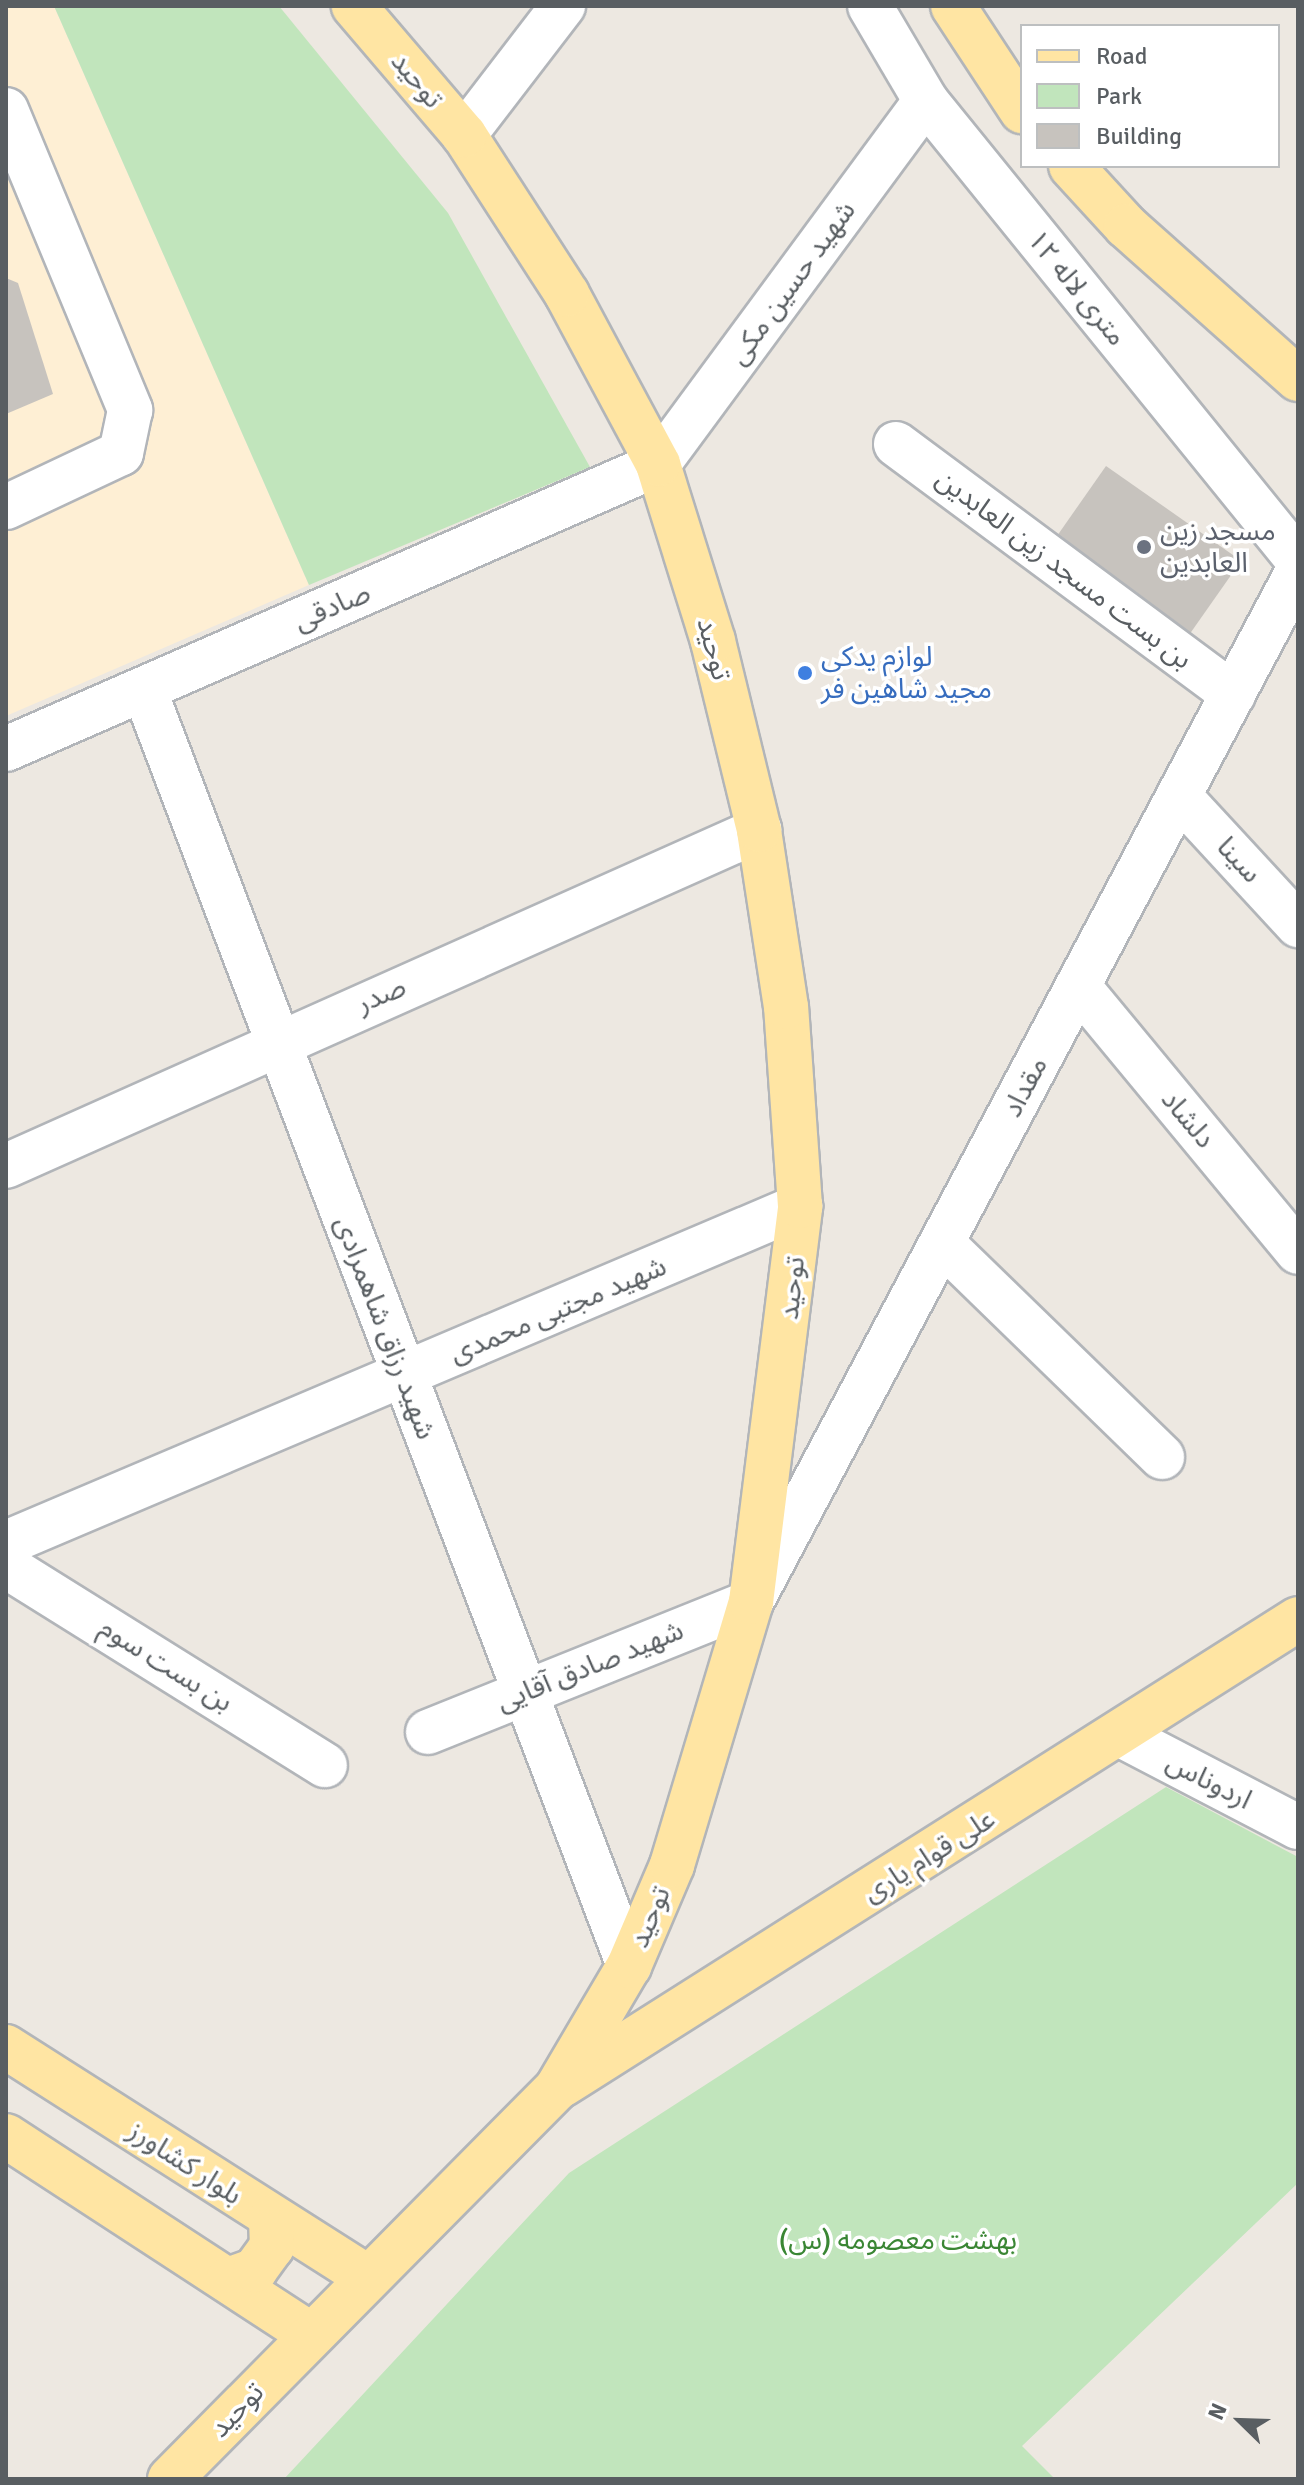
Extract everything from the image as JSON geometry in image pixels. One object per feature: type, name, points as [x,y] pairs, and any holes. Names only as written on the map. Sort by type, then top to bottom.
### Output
[{"type":"main road","name":"توحید","points":[[170,2479],[366,2276],[557,2088],[629,1966],[672,1865],[751,1602],[800,1206],[786,1007],[759,830],[713,641],[658,464],[567,294],[464,135],[354,6]]},
{"type":"main road","points":[[953,6],[1020,108]]},
{"type":"main road","points":[[1073,168],[1137,237],[1298,379]]},
{"type":"main road","name":"علی قوام یاری","points":[[557,2088],[1121,1735],[1298,1619]]},
{"type":"main road","name":"بلوار کشاورز","points":[[6,2047],[366,2276]]},
{"type":"main road","points":[[6,2136],[310,2334]]},
{"type":"main road","points":[[228,2280],[255,2270],[272,2247],[271,2218]]},
{"type":"street","points":[[464,135],[563,6]]},
{"type":"street","name":"۱۲ متری لاله","points":[[870,6],[926,101],[1296,576]]},
{"type":"street","name":"شهید حسین مکی","points":[[658,464],[926,101]]},
{"type":"street","points":[[6,110],[130,410],[121,453],[6,507]]},
{"type":"street","name":"بن بست مسجد زین العابدین","points":[[896,444],[1233,694]]},
{"type":"street","name":"صادقی","points":[[6,749],[658,464]]},
{"type":"street","name":"مقداد","points":[[751,1602],[1296,576]]},
{"type":"street","name":"شهید رزاق شاهمرادی","points":[[144,689],[629,1966]]},
{"type":"street","name":"سینا","points":[[1179,796],[1298,925]]},
{"type":"street","name":"صدر","points":[[6,1166],[276,1041],[759,830]]},
{"type":"street","name":"دلشاد","points":[[1078,986],[1298,1252]]},
{"type":"street","name":"شهید مجتبی محمدی","points":[[6,1543],[800,1206]]},
{"type":"street","points":[[942,1243],[1162,1457]]},
{"type":"street","name":"بن بست سوم","points":[[6,1566],[325,1765]]},
{"type":"street","name":"شهید صادق آقایی","points":[[428,1732],[751,1602]]},
{"type":"street","name":"اردوناس","points":[[1121,1735],[1298,1827]]},
{"type":"shaded area","points":[[6,6],[54,6],[309,585],[6,716]]},
{"type":"green space","points":[[54,6],[279,6],[448,213],[590,467],[309,585]]},
{"type":"green space","name":"(بهشت معصومه (س","points":[[1166,1787],[1298,1857],[1298,2183],[1022,2446],[1055,2479],[284,2479],[569,2173]]},
{"type":"building","points":[[6,278],[18,283],[53,394],[6,414]]},
{"type":"building","name":"مسجد زین العابدین","points":[[1106,466],[1241,561],[1190,634],[1054,540]]},
{"type":"place","name":"مسجد زین العابدین","points":[[1144,547]]},
{"type":"place","name":"لوازم یدکی مجید شاهین فر","points":[[805,673]]}]
